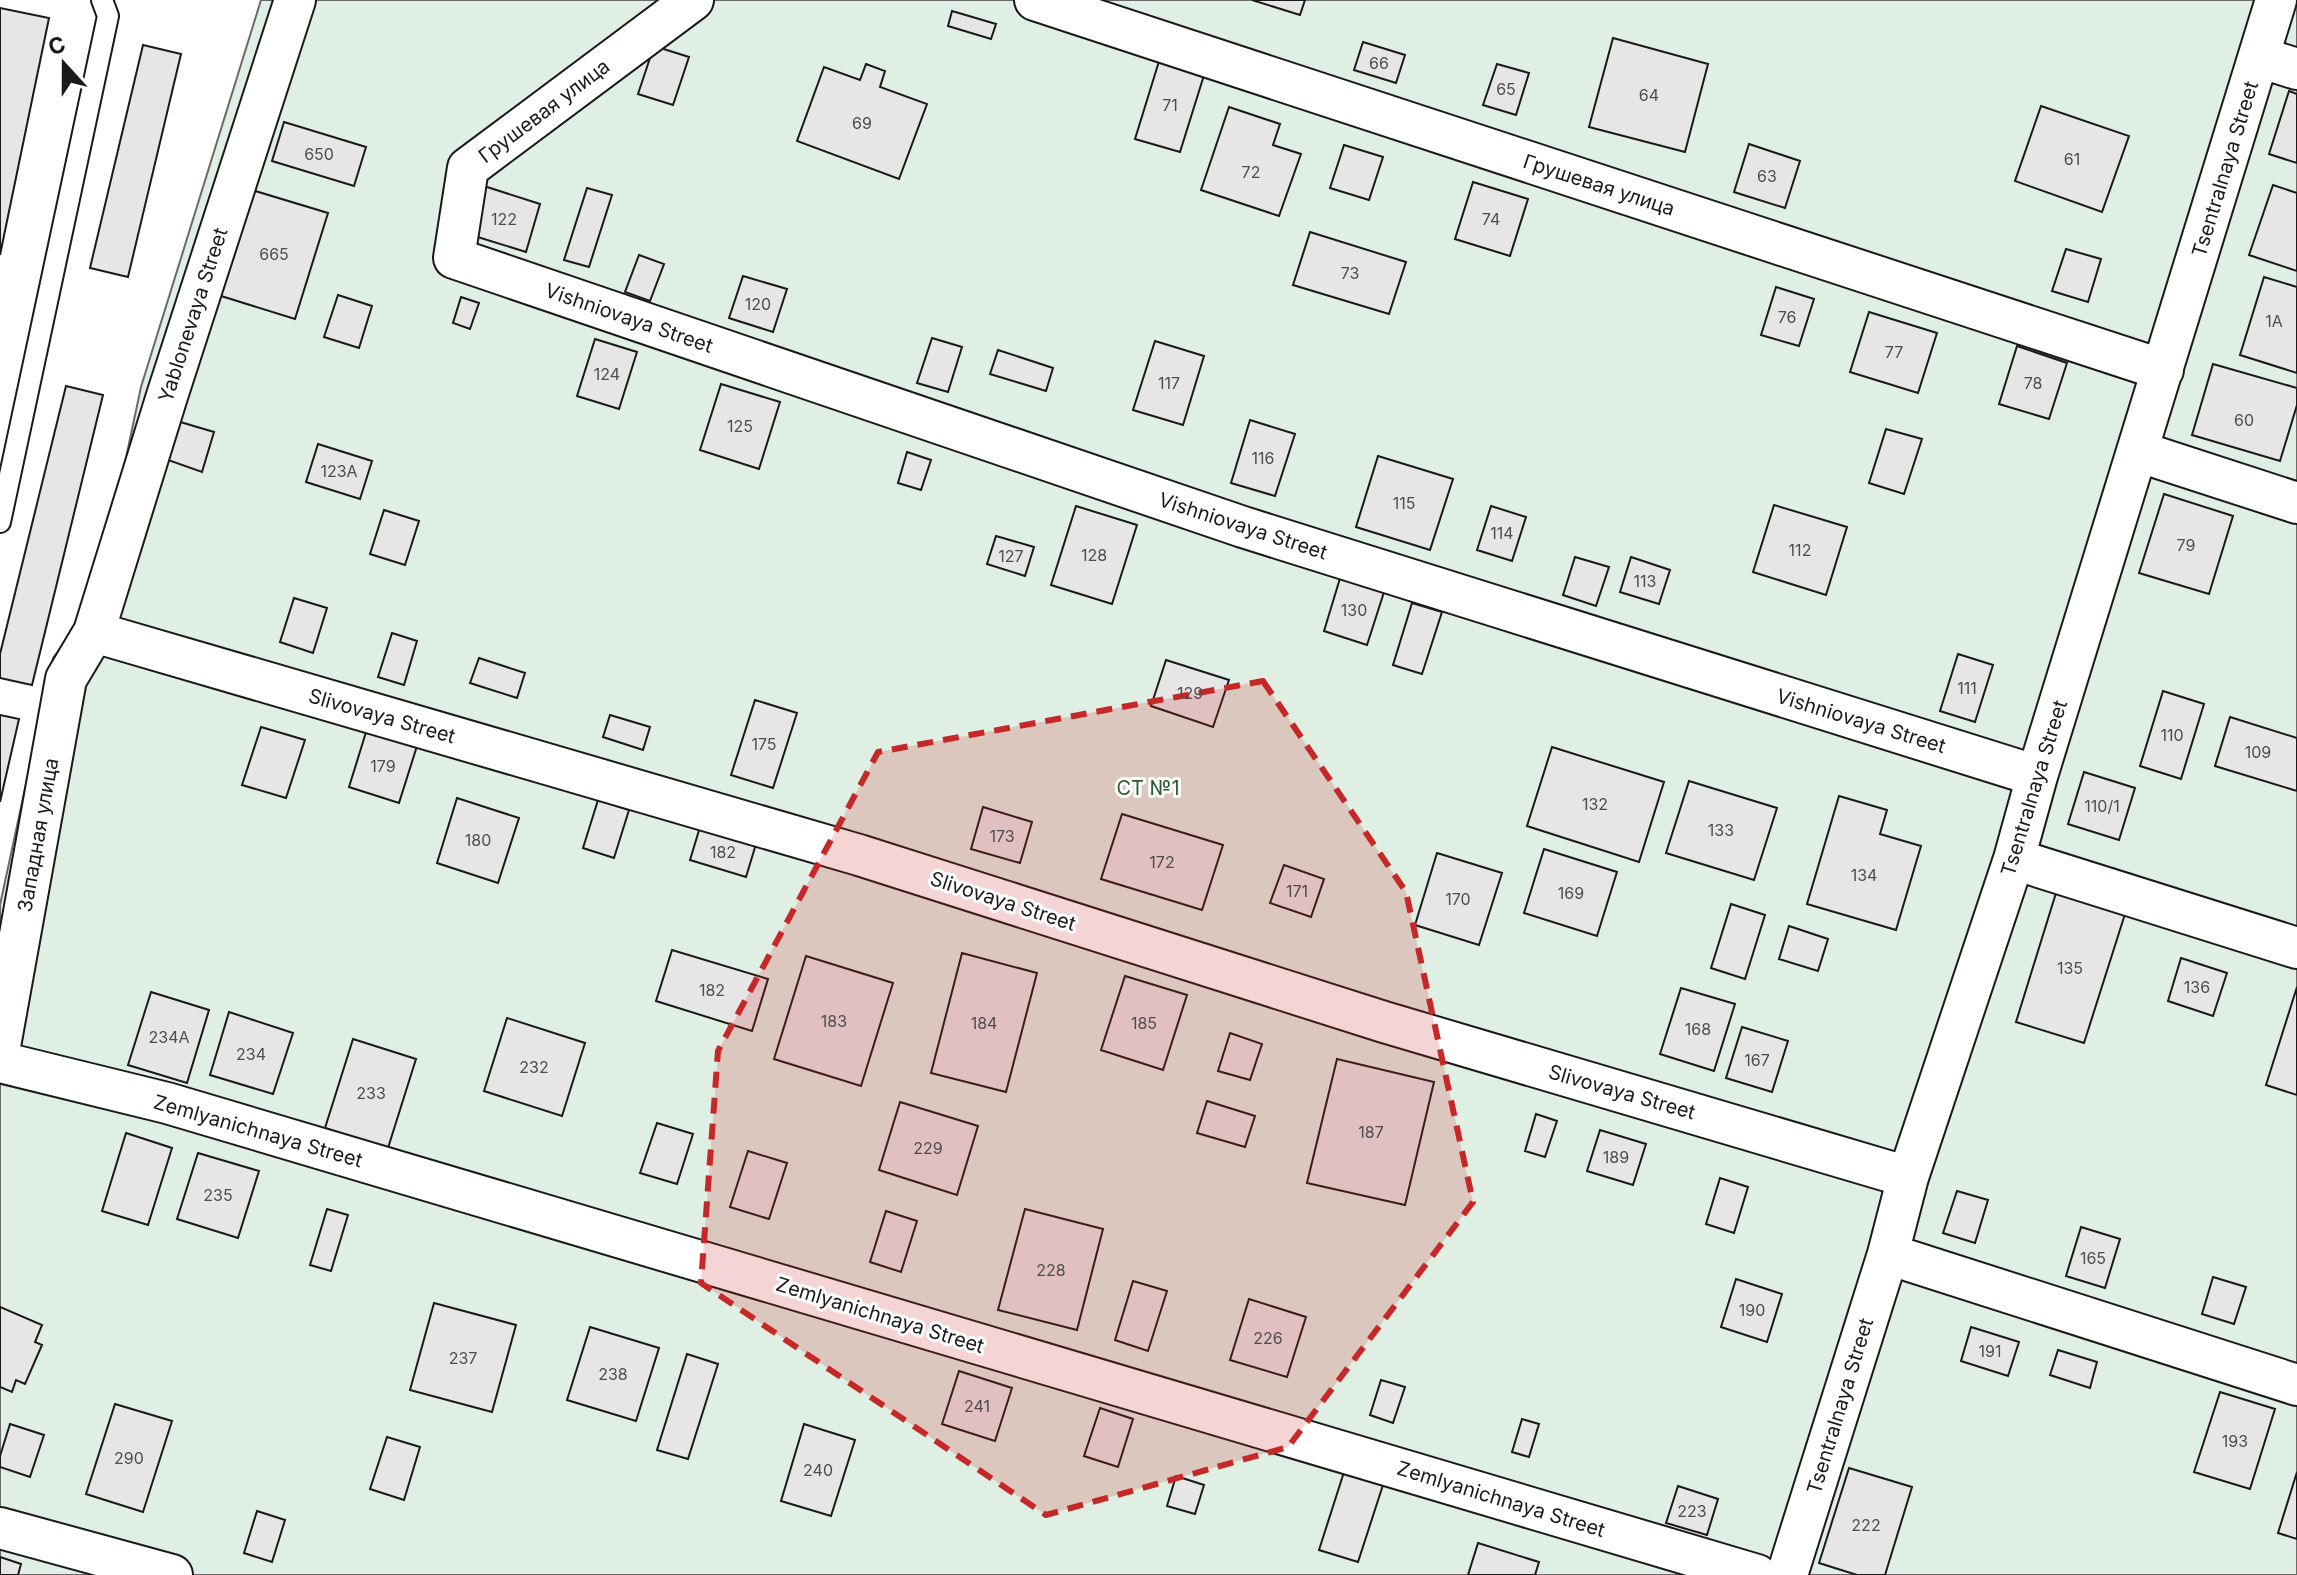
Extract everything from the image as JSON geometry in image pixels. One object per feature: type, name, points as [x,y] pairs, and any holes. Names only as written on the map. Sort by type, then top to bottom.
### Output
[{"type":"street","name":"Yablonevaya Street","points":[[94,632],[295,0]]},
{"type":"street","name":"Грушевая улица","points":[[454,258],[468,168],[693,0]]},
{"type":"street","name":"Грушевая улица","points":[[1035,0],[2163,370]]},
{"type":"street","name":"Tsentralnaya Street","points":[[1787,1575],[1888,1254],[1908,1177],[2014,859],[2276,0]]},
{"type":"street","points":[[2259,57],[2297,69]]},
{"type":"street","name":"Vishniovaya Street","points":[[454,258],[1243,527],[2037,776]]},
{"type":"street","points":[[2137,451],[2297,503]]},
{"type":"street","name":"Западная улица","points":[[0,1046],[66,679],[94,632]]},
{"type":"street","name":"Slivovaya Street","points":[[94,632],[859,855],[1384,1022],[1908,1177]]},
{"type":"street","points":[[2014,859],[2297,948]]},
{"type":"street","name":"Zemlyanichnaya Street","points":[[0,1062],[167,1103],[1757,1575]]},
{"type":"street","points":[[1888,1254],[2297,1385]]},
{"type":"street","points":[[0,1528],[172,1575]]},
{"type":"lane","points":[[0,522],[108,16],[102,0]]},
{"type":"highlighted area","points":[[1263,681],[1406,892],[1473,1202],[1288,1447],[1046,1515],[701,1283],[718,1051],[878,752]]},
{"type":"green space","name":"СТ №1","points":[[261,0],[2297,0],[2297,1575],[0,1575],[0,905],[53,658],[95,604],[141,387]]},
{"type":"building","points":[[1252,0],[1305,0],[1300,15]]},
{"type":"building","points":[[0,8],[49,18],[0,255]]},
{"type":"building","points":[[952,11],[996,24],[991,39],[948,26]]},
{"type":"building","points":[[1613,38],[1708,64],[1685,152],[1589,127]]},
{"type":"building","points":[[1363,42],[1405,55],[1396,83],[1354,70]]},
{"type":"building","points":[[143,45],[181,54],[128,277],[90,268]]},
{"type":"building","points":[[654,46],[689,57],[673,105],[638,94]]},
{"type":"building","points":[[1160,58],[1205,72],[1180,152],[1135,139]]},
{"type":"building","points":[[866,64],[885,71],[880,87],[927,104],[899,179],[797,141],[824,67],[860,80]]},
{"type":"building","points":[[1497,64],[1529,73],[1516,115],[1483,105]]},
{"type":"building","points":[[2289,91],[2297,94],[2297,163],[2269,154]]},
{"type":"building","points":[[2041,106],[2129,136],[2102,212],[2015,181]]},
{"type":"building","points":[[1229,107],[1280,124],[1273,145],[1301,154],[1279,216],[1201,190]]},
{"type":"building","points":[[284,122],[366,147],[354,186],[272,161]]},
{"type":"building","points":[[1749,144],[1800,161],[1785,208],[1734,192]]},
{"type":"building","points":[[1344,145],[1383,157],[1369,200],[1330,188]]},
{"type":"building","points":[[1473,182],[1528,199],[1510,256],[1455,239]]},
{"type":"building","points":[[2273,185],[2297,193],[2297,271],[2249,255]]},
{"type":"building","points":[[484,186],[540,204],[526,252],[468,234]]},
{"type":"building","points":[[587,188],[612,195],[589,267],[564,260]]},
{"type":"building","points":[[252,190],[328,213],[295,319],[218,295]]},
{"type":"building","points":[[1310,232],[1406,262],[1389,314],[1293,285]]},
{"type":"building","points":[[2066,249],[2101,259],[2088,302],[2052,291]]},
{"type":"building","points":[[639,255],[664,264],[650,301],[625,292]]},
{"type":"building","points":[[743,276],[787,289],[773,332],[729,318]]},
{"type":"building","points":[[2264,277],[2297,287],[2297,373],[2240,355]]},
{"type":"building","points":[[1776,287],[1814,299],[1799,346],[1761,335]]},
{"type":"building","points":[[338,295],[372,306],[359,348],[324,337]]},
{"type":"building","points":[[461,297],[479,303],[470,329],[453,323]]},
{"type":"building","points":[[1869,312],[1937,333],[1918,393],[1850,372]]},
{"type":"building","points":[[932,338],[962,347],[948,392],[917,383]]},
{"type":"building","points":[[595,339],[637,352],[619,409],[577,396]]},
{"type":"building","points":[[1155,341],[1204,356],[1183,425],[1133,410]]},
{"type":"building","points":[[2017,346],[2067,363],[2049,419],[1999,404]]},
{"type":"building","points":[[998,350],[1053,368],[1046,391],[990,374]]},
{"type":"building","points":[[2213,364],[2297,388],[2297,405],[2280,461],[2192,435]]},
{"type":"building","points":[[721,384],[780,402],[759,469],[700,450]]},
{"type":"building","points":[[66,386],[103,395],[32,685],[0,678],[0,654]]},
{"type":"building","points":[[1250,420],[1295,434],[1275,496],[1231,483]]},
{"type":"building","points":[[177,421],[214,432],[202,472],[165,459]]},
{"type":"building","points":[[1886,429],[1922,439],[1904,494],[1869,483]]},
{"type":"building","points":[[318,444],[372,461],[360,499],[306,482]]},
{"type":"building","points":[[907,452],[931,460],[921,490],[898,483]]},
{"type":"building","points":[[1378,456],[1453,479],[1430,550],[1356,527]]},
{"type":"building","points":[[2164,494],[2233,516],[2209,594],[2139,573]]},
{"type":"building","points":[[1774,505],[1847,527],[1826,595],[1753,572]]},
{"type":"building","points":[[1076,506],[1137,525],[1112,604],[1051,585]]},
{"type":"building","points":[[1491,506],[1526,517],[1512,561],[1477,550]]},
{"type":"building","points":[[384,510],[419,521],[405,565],[370,554]]},
{"type":"building","points":[[996,536],[1034,547],[1025,576],[987,564]]},
{"type":"building","points":[[1575,557],[1609,567],[1596,606],[1563,595]]},
{"type":"building","points":[[1631,557],[1670,570],[1659,604],[1620,592]]},
{"type":"building","points":[[1341,575],[1385,589],[1367,645],[1324,631]]},
{"type":"building","points":[[294,598],[327,608],[313,653],[280,642]]},
{"type":"building","points":[[1412,603],[1442,612],[1422,674],[1393,665]]},
{"type":"building","points":[[392,633],[417,641],[404,685],[378,677]]},
{"type":"building","points":[[1958,654],[1993,665],[1975,722],[1940,711]]},
{"type":"building","points":[[479,658],[525,673],[517,698],[470,683]]},
{"type":"building","points":[[1166,660],[1229,680],[1213,727],[1151,706]]},
{"type":"building","points":[[2163,691],[2204,704],[2181,779],[2140,766]]},
{"type":"building","points":[[755,700],[797,713],[773,788],[731,775]]},
{"type":"building","points":[[0,715],[19,719],[0,802]]},
{"type":"building","points":[[610,715],[650,727],[643,750],[603,737]]},
{"type":"building","points":[[2230,717],[2297,738],[2297,791],[2215,766]]},
{"type":"building","points":[[261,727],[305,740],[286,798],[242,785]]},
{"type":"building","points":[[367,729],[417,746],[399,803],[349,787]]},
{"type":"building","points":[[1552,747],[1664,782],[1639,862],[1527,826]]},
{"type":"building","points":[[2084,772],[2135,788],[2119,840],[2068,824]]},
{"type":"building","points":[[1689,781],[1777,808],[1754,880],[1666,853]]},
{"type":"building","points":[[1839,796],[1887,810],[1880,834],[1921,846],[1896,930],[1807,904]]},
{"type":"building","points":[[457,798],[519,818],[498,883],[437,863]]},
{"type":"building","points":[[598,800],[629,810],[614,858],[583,848]]},
{"type":"building","points":[[983,807],[1032,822],[1020,863],[971,849]]},
{"type":"building","points":[[1122,814],[1223,845],[1202,910],[1101,879]]},
{"type":"building","points":[[700,827],[756,844],[746,877],[690,860]]},
{"type":"building","points":[[1544,849],[1617,872],[1597,936],[1524,913]]},
{"type":"building","points":[[1437,853],[1502,873],[1479,945],[1415,925]]},
{"type":"building","points":[[1284,865],[1324,879],[1311,917],[1270,903]]},
{"type":"building","points":[[2056,893],[2125,914],[2084,1043],[2016,1022]]},
{"type":"building","points":[[1731,904],[1765,915],[1745,979],[1711,968]]},
{"type":"building","points":[[1789,926],[1828,939],[1818,971],[1779,959]]},
{"type":"building","points":[[672,950],[768,979],[752,1031],[656,1001]]},
{"type":"building","points":[[962,953],[1037,973],[1006,1092],[931,1073]]},
{"type":"building","points":[[806,956],[893,983],[861,1086],[774,1059]]},
{"type":"building","points":[[2181,958],[2227,973],[2213,1016],[2168,1001]]},
{"type":"building","points":[[1125,976],[1187,995],[1163,1070],[1101,1050]]},
{"type":"building","points":[[2297,987],[2297,1095],[2266,1085]]},
{"type":"building","points":[[1681,988],[1735,1004],[1714,1071],[1660,1054]]},
{"type":"building","points":[[151,992],[209,1010],[187,1083],[128,1065]]},
{"type":"building","points":[[229,1012],[293,1033],[273,1094],[210,1075]]},
{"type":"building","points":[[507,1018],[585,1043],[562,1116],[484,1091]]},
{"type":"building","points":[[1742,1027],[1788,1041],[1772,1092],[1726,1078]]},
{"type":"building","points":[[1230,1033],[1262,1044],[1250,1080],[1218,1071]]},
{"type":"building","points":[[353,1039],[416,1059],[388,1148],[325,1128]]},
{"type":"building","points":[[1337,1059],[1434,1082],[1405,1205],[1307,1183]]},
{"type":"building","points":[[1207,1101],[1255,1116],[1245,1147],[1197,1133]]},
{"type":"building","points":[[900,1102],[978,1126],[957,1195],[879,1170]]},
{"type":"building","points":[[1536,1114],[1557,1121],[1545,1157],[1525,1151]]},
{"type":"building","points":[[657,1123],[693,1134],[677,1184],[640,1173]]},
{"type":"building","points":[[1600,1130],[1646,1144],[1633,1185],[1587,1171]]},
{"type":"building","points":[[126,1133],[172,1148],[148,1225],[102,1211]]},
{"type":"building","points":[[748,1151],[787,1163],[769,1219],[730,1207]]},
{"type":"building","points":[[198,1153],[259,1171],[238,1238],[177,1219]]},
{"type":"building","points":[[1720,1178],[1748,1187],[1734,1233],[1706,1224]]},
{"type":"building","points":[[1957,1191],[1988,1200],[1975,1243],[1943,1233]]},
{"type":"building","points":[[327,1209],[348,1215],[331,1271],[310,1265]]},
{"type":"building","points":[[1025,1209],[1103,1229],[1077,1330],[998,1310]]},
{"type":"building","points":[[886,1211],[917,1221],[901,1272],[870,1262]]},
{"type":"building","points":[[2081,1227],[2120,1239],[2105,1288],[2066,1276]]},
{"type":"building","points":[[2213,1277],[2246,1287],[2234,1324],[2202,1314]]},
{"type":"building","points":[[1736,1279],[1782,1294],[1767,1342],[1721,1327]]},
{"type":"building","points":[[1133,1281],[1167,1291],[1148,1351],[1115,1340]]},
{"type":"building","points":[[1249,1299],[1306,1317],[1287,1377],[1230,1360]]},
{"type":"building","points":[[434,1303],[516,1325],[492,1412],[410,1390]]},
{"type":"building","points":[[0,1307],[42,1325],[35,1342],[42,1345],[25,1384],[16,1380],[12,1392],[0,1387]]},
{"type":"building","points":[[590,1327],[659,1348],[636,1421],[567,1400]]},
{"type":"building","points":[[1971,1327],[2019,1342],[2008,1376],[1961,1361]]},
{"type":"building","points":[[2058,1350],[2097,1362],[2090,1388],[2050,1375]]},
{"type":"building","points":[[687,1354],[718,1364],[688,1459],[657,1450]]},
{"type":"building","points":[[959,1371],[1012,1388],[995,1441],[942,1424]]},
{"type":"building","points":[[1381,1380],[1405,1387],[1393,1423],[1370,1415]]},
{"type":"building","points":[[2220,1392],[2275,1409],[2250,1489],[2194,1472]]},
{"type":"building","points":[[115,1404],[172,1421],[143,1512],[86,1494]]},
{"type":"building","points":[[1100,1408],[1133,1419],[1118,1467],[1084,1456]]},
{"type":"building","points":[[1522,1419],[1539,1424],[1529,1457],[1512,1452]]},
{"type":"building","points":[[10,1424],[44,1435],[30,1477],[0,1467],[0,1456]]},
{"type":"building","points":[[804,1424],[855,1440],[831,1516],[781,1501]]},
{"type":"building","points":[[387,1437],[420,1447],[404,1500],[370,1489]]},
{"type":"building","points":[[1849,1468],[1912,1487],[1885,1575],[1857,1575],[1819,1563]]},
{"type":"building","points":[[1344,1472],[1383,1485],[1358,1562],[1319,1550]]},
{"type":"building","points":[[2297,1472],[2297,1539],[2278,1533]]},
{"type":"building","points":[[1176,1476],[1204,1485],[1195,1514],[1167,1506]]},
{"type":"building","points":[[1678,1486],[1718,1499],[1707,1535],[1666,1523]]},
{"type":"building","points":[[257,1511],[285,1520],[272,1562],[244,1553]]},
{"type":"building","points":[[1478,1543],[1539,1562],[1535,1575],[1468,1575]]},
{"type":"building","points":[[0,1557],[21,1564],[18,1575],[0,1575]]}]
